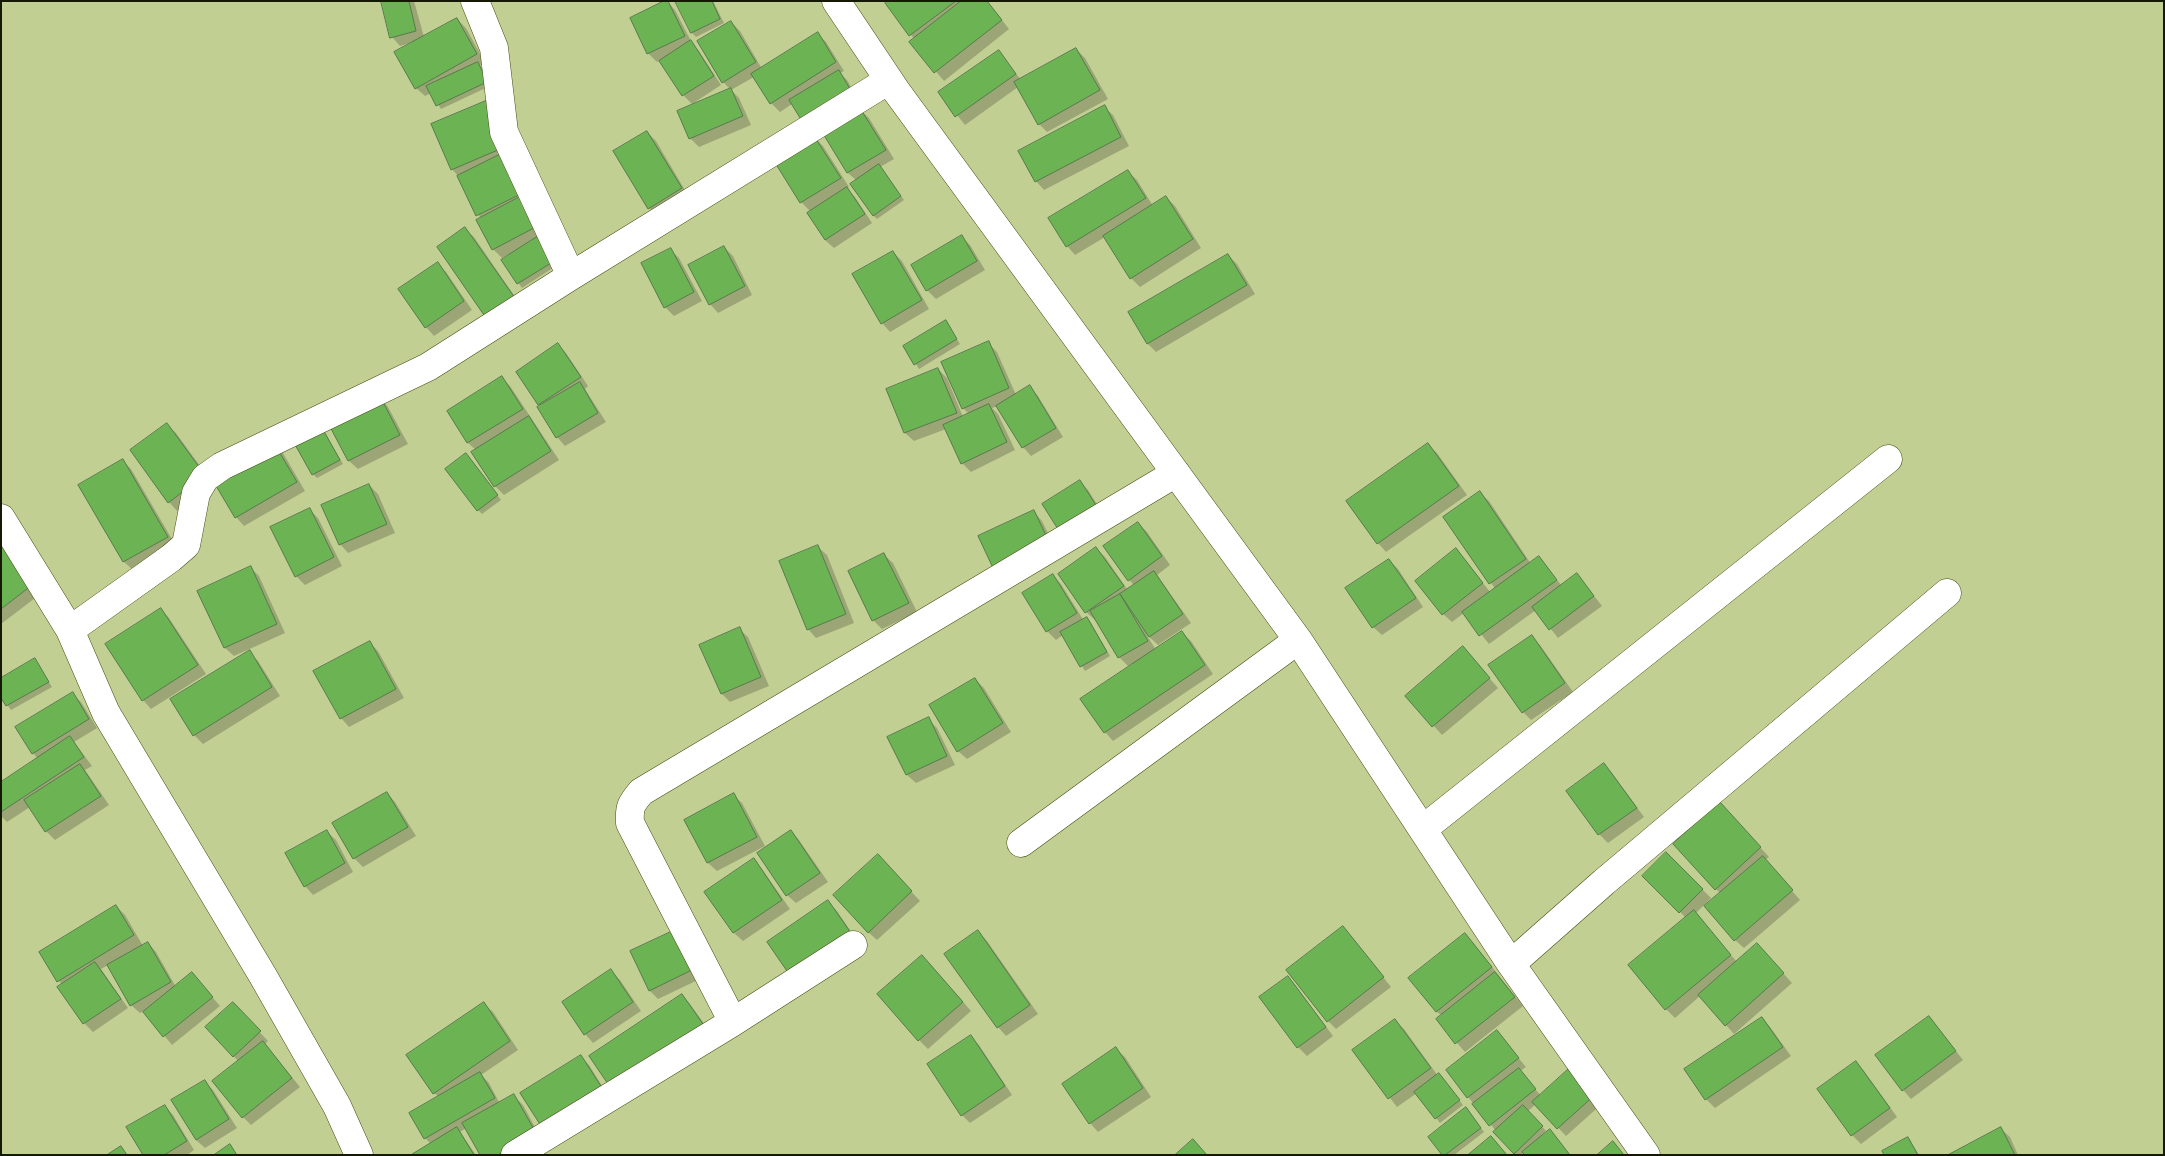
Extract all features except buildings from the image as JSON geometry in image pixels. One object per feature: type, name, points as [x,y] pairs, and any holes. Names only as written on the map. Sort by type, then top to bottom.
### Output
[{"type":"street","points":[[475,1],[494,48],[504,132],[571,276]]},
{"type":"street","points":[[836,1],[889,80],[1298,640],[1511,964],[1646,1155]]},
{"type":"street","points":[[70,630],[171,558],[186,545],[196,494],[205,478],[222,466],[428,367],[571,276],[889,80]]},
{"type":"street","points":[[1423,829],[1888,459]]},
{"type":"street","points":[[734,1022],[630,823],[629,809],[635,800],[642,792],[1176,473]]},
{"type":"street","points":[[1,518],[70,630],[106,713],[263,976],[337,1106],[359,1155]]},
{"type":"street","points":[[1511,964],[1604,882],[1947,593]]},
{"type":"street","points":[[1021,843],[1298,640]]},
{"type":"street","points":[[515,1155],[734,1022],[853,945]]}]
